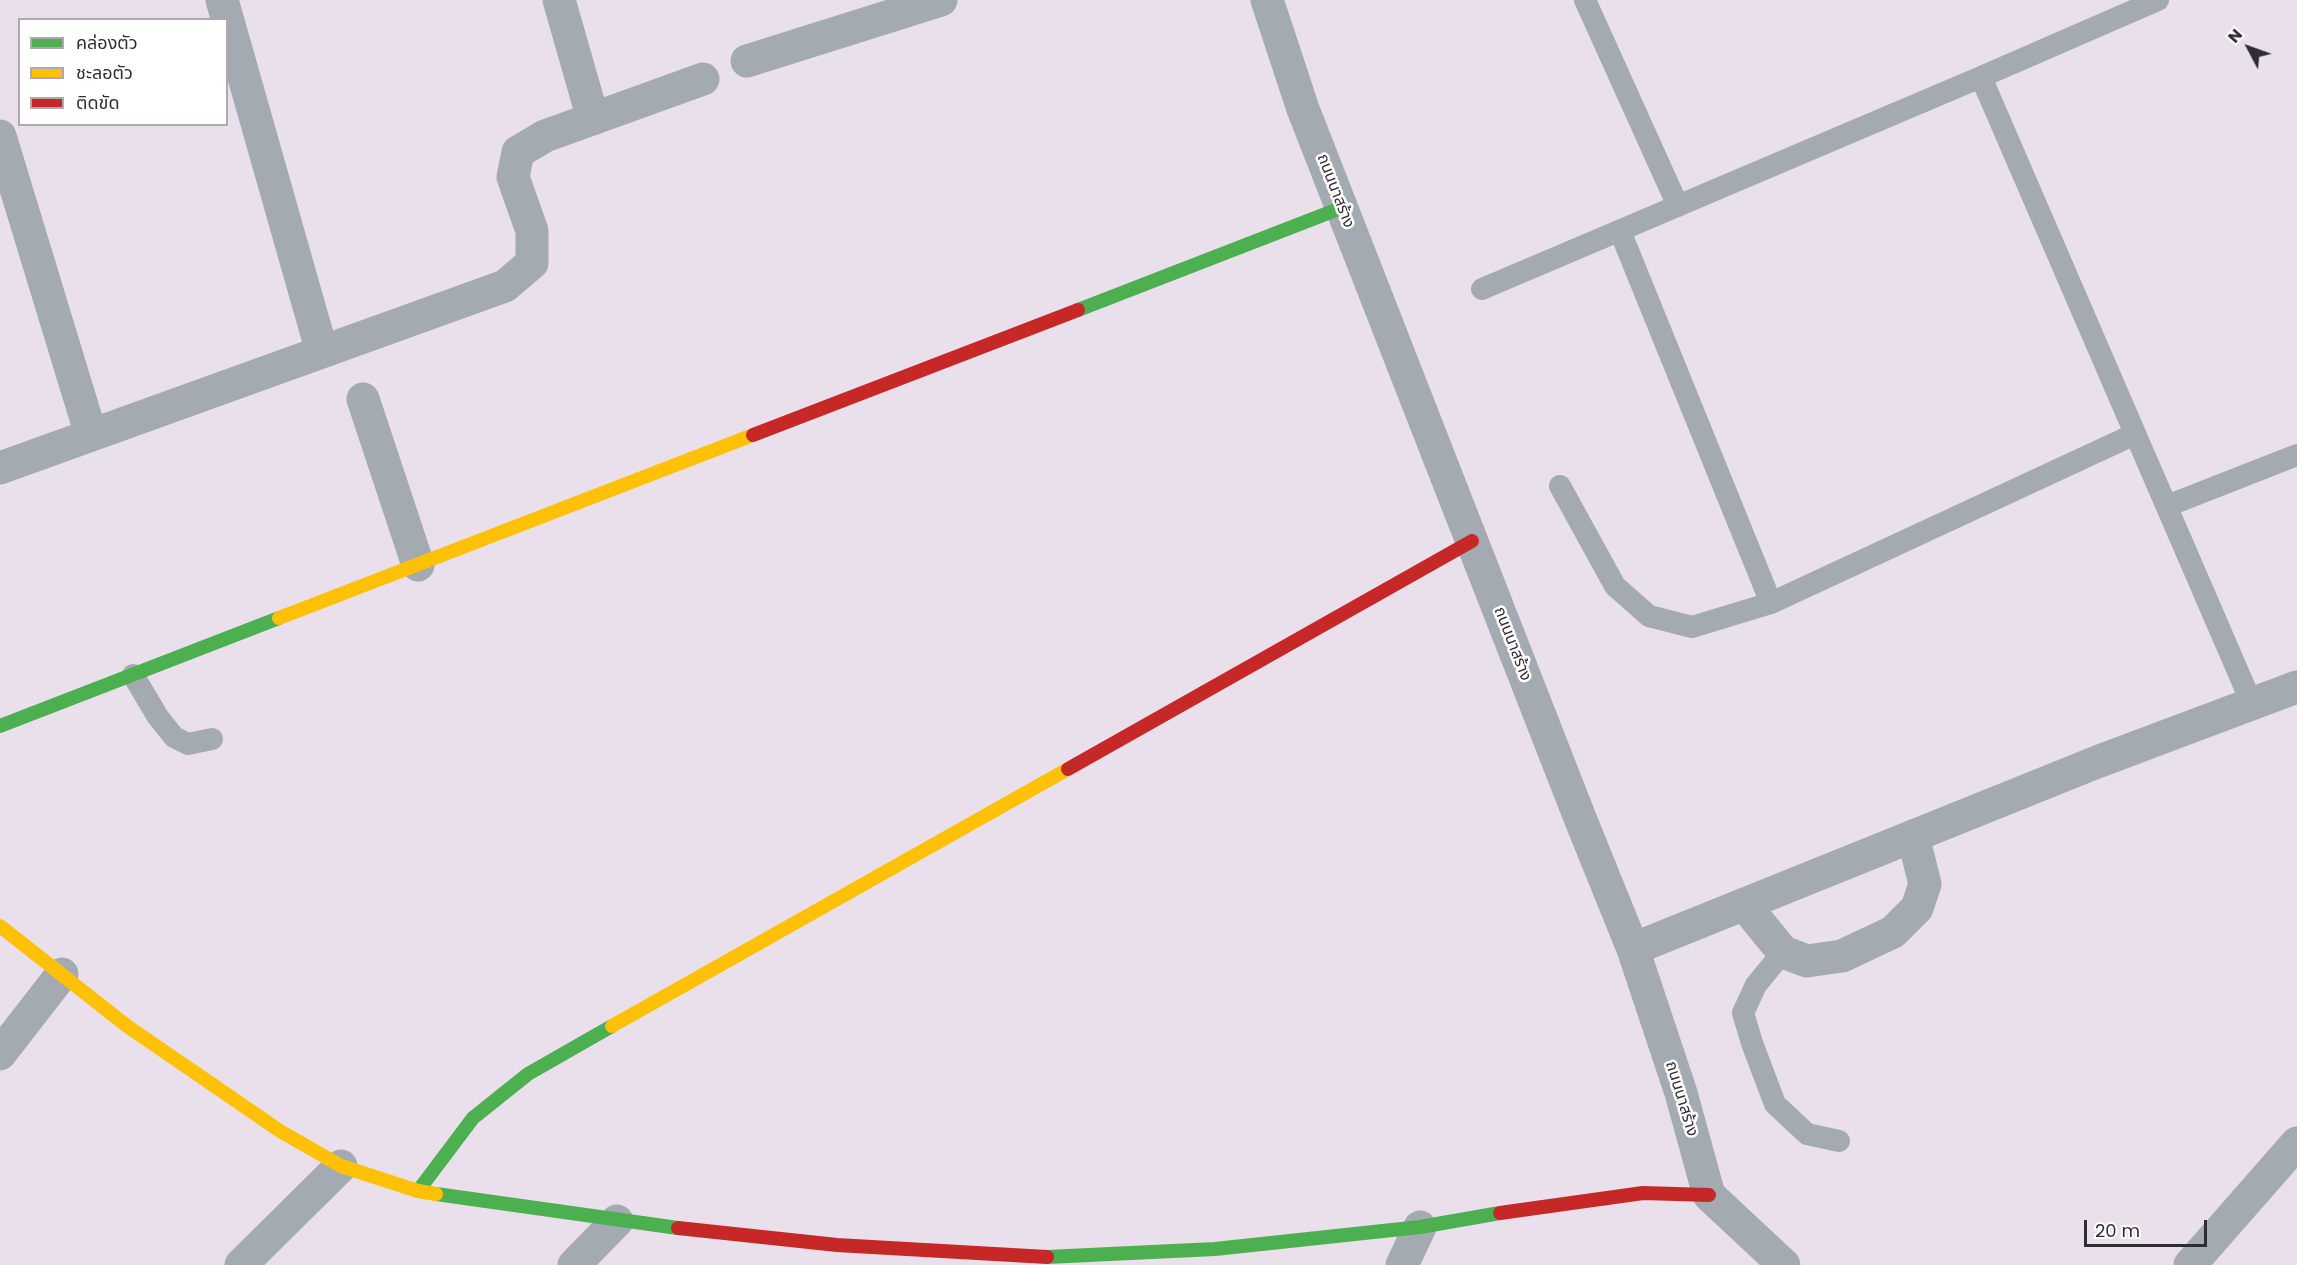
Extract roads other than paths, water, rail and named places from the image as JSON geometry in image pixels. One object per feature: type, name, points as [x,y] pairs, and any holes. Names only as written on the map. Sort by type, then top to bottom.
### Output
[{"type":"street","points":[[222,0],[227,18]]},
{"type":"street","points":[[559,0],[593,119]]},
{"type":"street","points":[[747,61],[941,0]]},
{"type":"street","name":"ถนนนาสร้าง","points":[[1267,0],[1303,110],[1633,948],[1681,1093],[1709,1195]]},
{"type":"street","points":[[228,21],[322,352]]},
{"type":"street","points":[[0,468],[505,286],[532,263],[532,231],[513,177],[518,152],[545,135],[702,79]]},
{"type":"street","points":[[0,136],[91,435]]},
{"type":"street","points":[[0,726],[1341,208]]},
{"type":"street","points":[[363,399],[418,565]]},
{"type":"street","points":[[418,1191],[473,1118],[528,1074],[1472,541]]},
{"type":"street","points":[[1633,948],[1913,836],[2297,687]]},
{"type":"street","points":[[1744,904],[1783,952],[1807,961],[1842,956],[1893,932],[1917,908],[1925,884],[1913,836]]},
{"type":"street","points":[[0,926],[146,1039],[280,1131],[340,1166],[418,1191],[835,1255],[1036,1258],[1215,1249],[1420,1227],[1575,1201],[1643,1193],[1709,1195],[1772,1261]]},
{"type":"street","points":[[0,1054],[62,974]]},
{"type":"street","points":[[2190,1265],[2297,1143]]},
{"type":"street","points":[[241,1265],[340,1166]]},
{"type":"street","points":[[574,1265],[617,1221]]},
{"type":"street","points":[[1402,1265],[1420,1227]]},
{"type":"lane","points":[[1585,0],[1678,206]]},
{"type":"lane","points":[[1482,289],[2158,0]]},
{"type":"lane","points":[[1981,77],[2252,704]]},
{"type":"lane","points":[[1620,231],[1771,603]]},
{"type":"lane","points":[[1560,486],[1615,586],[1649,616],[1692,627],[1771,603],[2135,434]]},
{"type":"lane","points":[[2167,506],[2297,455]]},
{"type":"lane","points":[[133,675],[158,717],[174,737],[188,744],[212,739]]},
{"type":"lane","points":[[1783,952],[1755,985],[1743,1013],[1775,1104],[1807,1134],[1839,1141]]}]
